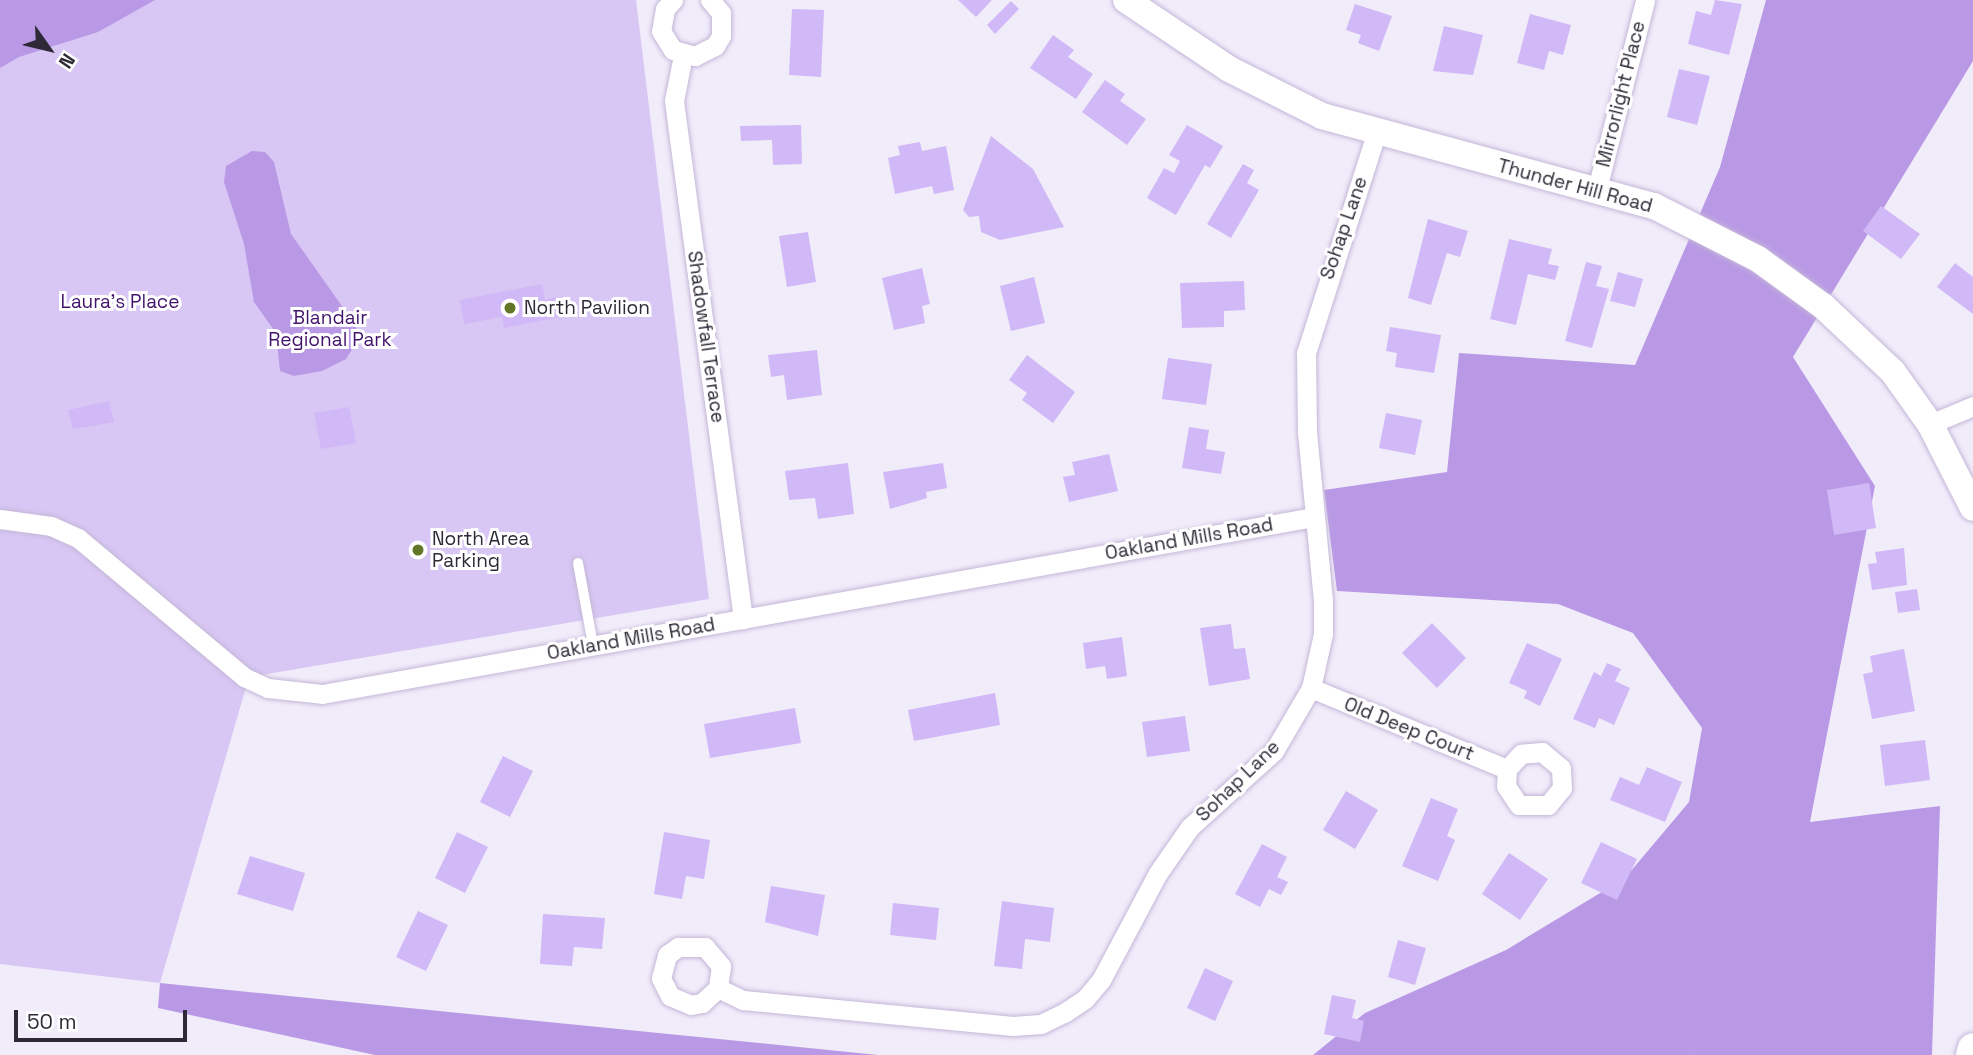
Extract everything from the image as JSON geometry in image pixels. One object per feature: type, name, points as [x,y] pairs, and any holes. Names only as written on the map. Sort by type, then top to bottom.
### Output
[{"type":"main road","points":[[1971,1055],[1973,1048]]},
{"type":"street","points":[[673,0],[661,20],[661,31],[673,50],[684,55],[706,52],[721,36],[721,13],[710,0]]},
{"type":"street","name":"Thunder Hill Road","points":[[1126,0],[1240,75],[1322,116],[1376,134],[1597,189],[1654,206],[1715,234],[1797,286],[1862,340],[1893,372],[1930,424],[1973,508]]},
{"type":"street","name":"Mirrorlight Place","points":[[1597,189],[1645,0]]},
{"type":"street","name":"Shadowfall Terrace","points":[[684,55],[674,102],[743,619]]},
{"type":"street","name":"Sohap Lane","points":[[718,988],[743,1000],[766,1004],[1013,1026],[1041,1024],[1064,1013],[1085,999],[1101,980],[1158,873],[1190,827],[1274,751],[1311,688],[1323,634],[1306,353],[1376,134]]},
{"type":"street","points":[[1930,424],[1973,406]]},
{"type":"street","name":"Oakland Mills Road","points":[[0,519],[51,526],[78,538],[219,660],[268,688],[321,694],[1314,517]]},
{"type":"street","name":"Old Deep Court","points":[[1311,688],[1507,769]]},
{"type":"lane","points":[[578,563],[593,645]]},
{"type":"green space","name":"Blandair Regional Park","points":[[0,0],[636,0],[709,599],[249,677],[160,983],[0,964]]},
{"type":"green space","points":[[0,0],[155,0],[98,32],[19,57],[0,68]]},
{"type":"green space","points":[[1766,0],[1973,0],[1973,61],[1793,357],[1875,486],[1810,822],[1940,806],[1932,1055],[1313,1055],[1365,1013],[1506,950],[1625,878],[1689,802],[1702,728],[1633,633],[1558,604],[1337,591],[1324,490],[1447,472],[1459,353],[1635,365],[1720,167]]},
{"type":"green space","points":[[252,151],[265,152],[274,162],[291,234],[356,326],[356,343],[346,359],[322,371],[294,376],[280,371],[276,333],[254,302],[244,244],[224,182],[226,166]]},
{"type":"green space","points":[[160,983],[878,1055],[375,1055],[158,1008]]},
{"type":"building","points":[[958,0],[992,0],[976,17]]},
{"type":"building","points":[[1715,0],[1742,4],[1729,55],[1688,44],[1696,11],[1711,15]]},
{"type":"building","points":[[1011,1],[1019,9],[995,34],[987,25]]},
{"type":"building","points":[[1355,4],[1392,16],[1379,51],[1358,43],[1361,35],[1346,30]]},
{"type":"building","points":[[792,9],[824,10],[821,77],[789,75]]},
{"type":"building","points":[[1530,14],[1571,25],[1563,55],[1549,51],[1544,70],[1517,63]]},
{"type":"building","points":[[1444,26],[1483,35],[1473,75],[1433,71]]},
{"type":"building","points":[[1053,35],[1074,50],[1068,57],[1093,74],[1076,99],[1030,68]]},
{"type":"building","points":[[1679,69],[1710,76],[1697,125],[1667,117]]},
{"type":"building","points":[[1105,80],[1125,94],[1120,101],[1146,119],[1127,145],[1082,112]]},
{"type":"building","points":[[801,125],[802,164],[773,165],[772,140],[741,141],[740,126]]},
{"type":"building","points":[[1187,125],[1223,146],[1210,168],[1205,165],[1176,215],[1147,198],[1164,168],[1174,173],[1180,161],[1169,155]]},
{"type":"building","points":[[991,136],[1033,169],[1064,227],[1000,240],[981,232],[979,216],[969,217],[963,210]]},
{"type":"building","points":[[920,142],[922,151],[946,146],[954,190],[934,194],[932,186],[895,194],[888,158],[900,155],[898,146]]},
{"type":"building","points":[[1243,164],[1254,170],[1247,183],[1259,190],[1231,238],[1207,224]]},
{"type":"building","points":[[1881,206],[1920,234],[1901,259],[1863,231]]},
{"type":"building","points":[[1428,219],[1468,231],[1460,257],[1447,253],[1431,305],[1408,298]]},
{"type":"building","points":[[808,232],[816,282],[787,287],[779,236]]},
{"type":"building","points":[[1509,239],[1552,249],[1548,264],[1559,266],[1555,280],[1528,274],[1516,325],[1490,319]]},
{"type":"building","points":[[1586,262],[1602,266],[1596,286],[1609,289],[1592,348],[1565,341]]},
{"type":"building","points":[[1955,263],[1973,277],[1973,314],[1937,287]]},
{"type":"building","points":[[922,268],[930,304],[922,306],[925,323],[894,330],[882,278]]},
{"type":"building","points":[[1618,272],[1643,279],[1635,307],[1610,301]]},
{"type":"building","points":[[1034,277],[1045,323],[1011,331],[1000,286]]},
{"type":"building","points":[[1244,281],[1245,310],[1224,311],[1224,327],[1182,328],[1180,283]]},
{"type":"building","name":"North Pavilion","points":[[542,284],[545,300],[556,297],[560,317],[504,328],[502,317],[464,324],[460,300]]},
{"type":"building","points":[[1390,327],[1441,335],[1434,373],[1395,367],[1397,353],[1386,351]]},
{"type":"building","points":[[817,350],[822,395],[787,400],[784,375],[771,377],[768,355]]},
{"type":"building","points":[[1027,355],[1075,392],[1053,423],[1022,400],[1027,393],[1009,380]]},
{"type":"building","points":[[1168,358],[1212,364],[1206,405],[1162,399]]},
{"type":"building","points":[[109,401],[114,422],[73,429],[68,410]]},
{"type":"building","points":[[349,407],[356,443],[321,449],[314,413]]},
{"type":"building","points":[[1386,413],[1422,420],[1415,455],[1379,448]]},
{"type":"building","points":[[1189,427],[1209,430],[1206,449],[1225,452],[1221,474],[1182,468]]},
{"type":"building","points":[[1109,454],[1118,491],[1069,502],[1063,477],[1075,475],[1072,462]]},
{"type":"building","points":[[848,463],[854,514],[818,519],[815,498],[789,500],[785,471]]},
{"type":"building","points":[[943,463],[947,488],[926,492],[927,498],[890,509],[883,472]]},
{"type":"building","points":[[1869,483],[1876,528],[1834,535],[1827,490]]},
{"type":"building","points":[[1904,548],[1907,585],[1872,590],[1868,564],[1877,563],[1875,552]]},
{"type":"building","points":[[1917,589],[1920,610],[1898,613],[1895,592]]},
{"type":"building","points":[[1432,623],[1466,658],[1437,688],[1402,653]]},
{"type":"building","points":[[1231,624],[1234,649],[1245,648],[1250,679],[1209,686],[1200,628]]},
{"type":"building","points":[[1122,637],[1127,676],[1107,679],[1105,666],[1086,669],[1083,643]]},
{"type":"building","points":[[1527,643],[1562,659],[1540,706],[1524,698],[1527,691],[1509,683]]},
{"type":"building","points":[[1904,649],[1915,711],[1872,719],[1863,674],[1873,672],[1870,656]]},
{"type":"building","points":[[1607,663],[1621,669],[1615,681],[1630,688],[1614,725],[1599,718],[1595,728],[1573,719],[1594,672],[1601,676]]},
{"type":"building","points":[[995,693],[1000,725],[914,741],[908,710]]},
{"type":"building","points":[[795,708],[801,743],[710,758],[704,724]]},
{"type":"building","points":[[1185,716],[1190,751],[1147,757],[1142,722]]},
{"type":"building","points":[[1925,740],[1930,780],[1885,786],[1880,745]]},
{"type":"building","points":[[503,756],[533,771],[510,817],[480,802]]},
{"type":"building","points":[[1647,767],[1682,782],[1665,822],[1610,800],[1620,777],[1639,785]]},
{"type":"building","points":[[1346,791],[1378,810],[1355,849],[1323,830]]},
{"type":"building","points":[[1431,798],[1458,809],[1447,836],[1455,840],[1438,881],[1402,866]]},
{"type":"building","points":[[457,832],[488,847],[465,893],[435,878]]},
{"type":"building","points":[[664,832],[710,840],[704,879],[686,876],[682,899],[654,894]]},
{"type":"building","points":[[1601,842],[1637,859],[1617,900],[1581,883]]},
{"type":"building","points":[[1262,844],[1287,857],[1277,877],[1288,882],[1281,895],[1269,889],[1260,907],[1235,894]]},
{"type":"building","points":[[1509,853],[1548,879],[1520,920],[1482,894]]},
{"type":"building","points":[[250,856],[305,873],[293,911],[237,894]]},
{"type":"building","points":[[771,886],[825,895],[818,936],[765,922]]},
{"type":"building","points":[[1002,901],[1054,908],[1050,942],[1025,939],[1022,969],[994,966]]},
{"type":"building","points":[[893,903],[939,908],[936,940],[890,935]]},
{"type":"building","points":[[418,911],[448,925],[426,971],[396,957]]},
{"type":"building","points":[[543,914],[605,918],[602,949],[574,947],[572,966],[540,964]]},
{"type":"building","points":[[1398,940],[1426,948],[1415,985],[1388,977]]},
{"type":"building","points":[[1205,968],[1233,981],[1215,1021],[1187,1008]]},
{"type":"building","points":[[1332,995],[1356,1000],[1352,1018],[1364,1021],[1360,1042],[1324,1034]]},
{"type":"waterway","points":[[0,24],[78,0]]},
{"type":"waterway","points":[[1688,1055],[1726,1011],[1752,966],[1768,953],[1872,915],[1929,875]]},
{"type":"place","name":"North Pavilion","points":[[510,308]]},
{"type":"place","name":"North Area Parking","points":[[418,550]]},
{"type":"park label","name":"Laura's Place","points":[[120,302]]}]
